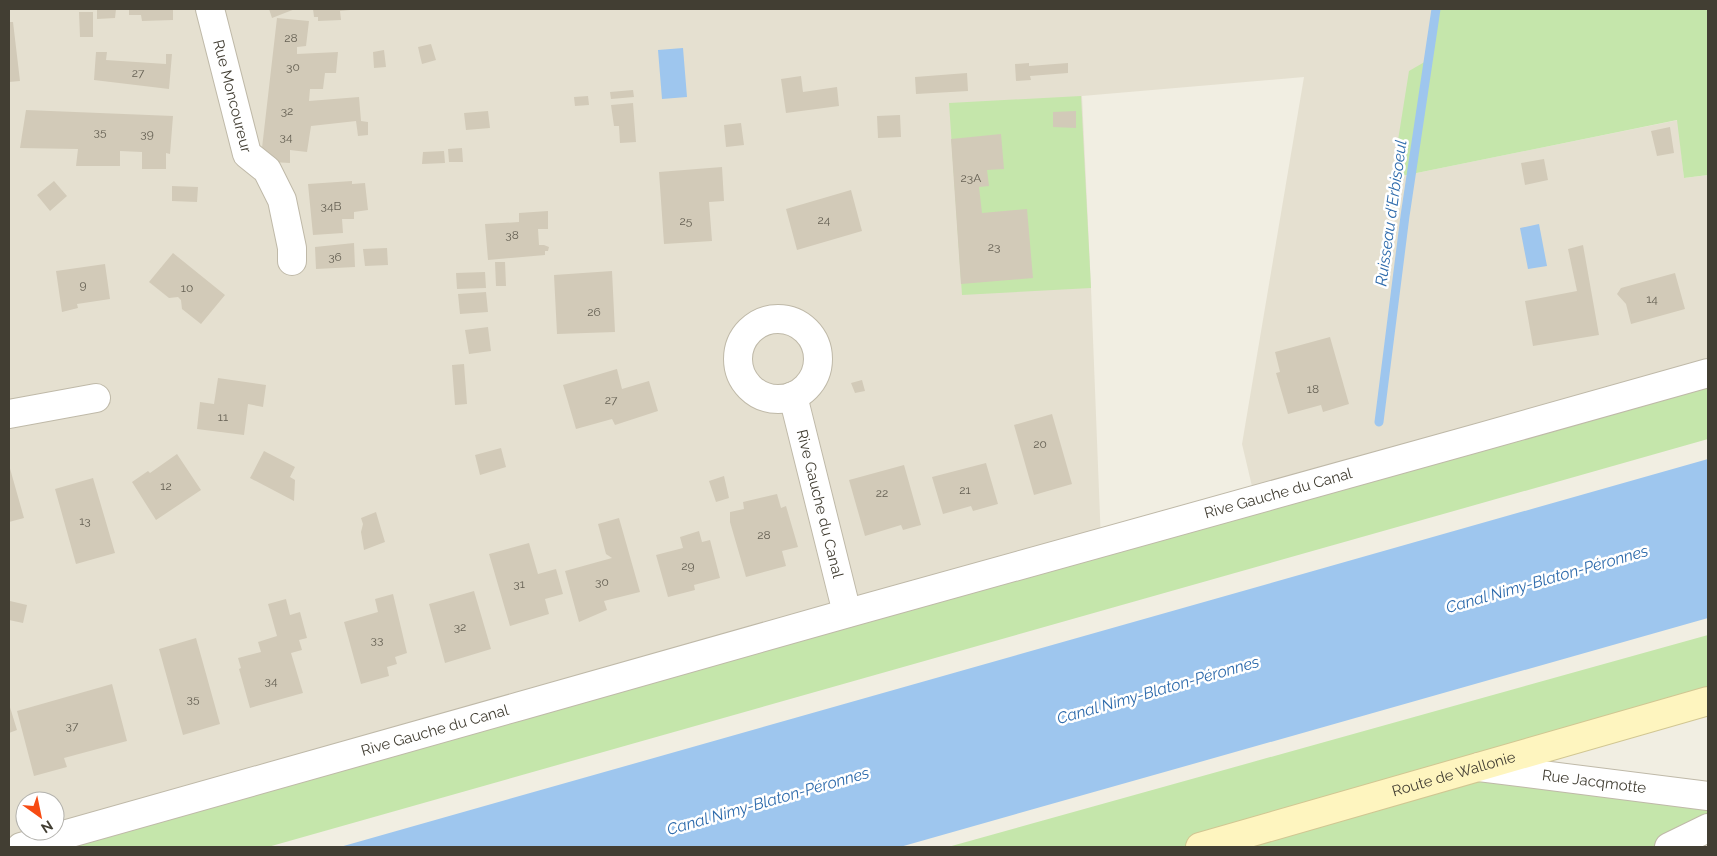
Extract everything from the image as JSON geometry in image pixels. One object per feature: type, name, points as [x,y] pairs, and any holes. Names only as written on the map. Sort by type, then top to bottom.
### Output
[{"type":"main road","name":"Route de Wallonie","points":[[1200,847],[1708,701]]},
{"type":"street","name":"Rue Moncoureur","points":[[210,9],[247,154],[267,170],[282,200],[292,248],[292,261]]},
{"type":"street","name":"Rive Gauche du Canal","points":[[21,847],[847,613],[1708,373]]},
{"type":"street","name":"Rive Gauche du Canal","points":[[792,396],[847,613]]},
{"type":"street","points":[[9,414],[96,398]]},
{"type":"street","name":"Rue Jacqmotte","points":[[1480,767],[1708,796]]},
{"type":"street","points":[[1669,847],[1708,828]]},
{"type":"shaded area","points":[[9,9],[1436,9],[1428,60],[1392,178],[1678,120],[1684,178],[1708,175],[1708,373],[1255,499],[1242,444],[1304,77],[1082,96],[1101,542],[65,831],[65,791],[15,791],[15,841],[30,841],[9,847]]},
{"type":"green space","points":[[1436,9],[1708,9],[1708,175],[1684,178],[1677,120],[1392,178],[1409,71],[1428,60]]},
{"type":"green space","points":[[1081,96],[1091,288],[962,295],[949,103]]},
{"type":"green space","points":[[1708,373],[1708,439],[268,847],[21,847],[42,841],[65,841],[65,835]]},
{"type":"green space","points":[[1708,635],[1708,701],[1481,766],[1708,799],[1708,828],[1699,832],[1706,847],[948,847]]},
{"type":"water","points":[[683,48],[687,97],[662,99],[658,50]]},
{"type":"water","points":[[1539,224],[1547,266],[1528,269],[1520,228]]},
{"type":"water","name":"Canal Nimy-Blaton-Péronnes","points":[[1708,459],[1708,618],[900,847],[340,847]]},
{"type":"building","points":[[97,9],[116,9],[115,18],[97,19]]},
{"type":"building","points":[[129,9],[173,9],[173,20],[142,21],[141,15],[129,15]]},
{"type":"building","points":[[269,9],[295,9],[272,18]]},
{"type":"building","points":[[313,9],[350,10],[340,11],[341,20],[318,21],[318,17],[314,17]]},
{"type":"building","points":[[79,12],[93,12],[93,37],[80,37]]},
{"type":"building","points":[[277,18],[309,21],[306,46],[297,47],[297,54],[338,52],[336,73],[325,73],[323,89],[310,89],[309,101],[359,97],[361,121],[368,122],[368,135],[358,136],[356,121],[311,126],[307,152],[290,150],[290,163],[272,162],[262,148]]},
{"type":"building","points":[[9,22],[13,22],[20,81],[9,82]]},
{"type":"building","points":[[431,44],[436,60],[422,64],[418,47]]},
{"type":"building","points":[[384,50],[386,67],[374,68],[373,52]]},
{"type":"building","points":[[96,52],[107,52],[106,60],[166,64],[166,54],[172,54],[169,89],[94,80]]},
{"type":"building","points":[[1029,63],[1029,66],[1068,63],[1068,73],[1030,76],[1031,80],[1016,81],[1015,64]]},
{"type":"building","points":[[967,73],[968,91],[916,94],[915,77]]},
{"type":"building","points":[[801,76],[803,92],[837,87],[839,106],[786,113],[781,79]]},
{"type":"building","points":[[633,90],[634,97],[611,99],[610,92]]},
{"type":"building","points":[[588,96],[589,105],[575,106],[574,97]]},
{"type":"building","points":[[633,103],[636,142],[620,143],[619,126],[614,126],[611,105]]},
{"type":"building","points":[[26,110],[173,116],[170,154],[166,153],[166,169],[142,169],[142,152],[120,151],[120,166],[76,166],[78,149],[20,148]]},
{"type":"building","points":[[488,111],[490,128],[466,130],[464,113]]},
{"type":"building","points":[[1076,111],[1076,128],[1053,127],[1053,112]]},
{"type":"building","points":[[900,115],[901,137],[878,138],[877,116]]},
{"type":"building","points":[[741,123],[744,145],[726,147],[724,125]]},
{"type":"building","points":[[1670,127],[1674,153],[1657,156],[1651,131]]},
{"type":"building","points":[[1001,134],[1004,169],[987,170],[989,186],[979,187],[982,213],[1027,209],[1033,278],[961,284],[951,139]]},
{"type":"building","points":[[462,148],[463,162],[449,162],[448,149]]},
{"type":"building","points":[[444,151],[445,163],[422,164],[423,152]]},
{"type":"building","points":[[1544,159],[1548,180],[1525,185],[1521,163]]},
{"type":"building","points":[[722,167],[724,201],[709,202],[712,241],[664,244],[659,172]]},
{"type":"building","points":[[54,181],[67,196],[50,211],[37,195]]},
{"type":"building","points":[[352,181],[352,184],[365,183],[368,210],[354,212],[354,219],[342,219],[343,233],[313,235],[308,184]]},
{"type":"building","points":[[172,186],[198,187],[197,202],[172,201]]},
{"type":"building","points":[[851,190],[862,231],[797,250],[786,209]]},
{"type":"building","points":[[548,211],[548,229],[538,229],[539,245],[549,247],[548,251],[545,251],[545,255],[488,260],[485,224],[519,222],[519,213]]},
{"type":"building","points":[[354,243],[355,267],[316,269],[315,247]]},
{"type":"building","points":[[1583,245],[1599,335],[1533,346],[1525,301],[1577,291],[1568,249]]},
{"type":"building","points":[[387,248],[388,265],[365,266],[363,249]]},
{"type":"building","points":[[173,253],[225,295],[201,324],[182,309],[181,300],[178,297],[169,298],[149,282]]},
{"type":"building","points":[[495,262],[505,262],[506,286],[496,286]]},
{"type":"building","points":[[105,264],[110,299],[77,304],[78,308],[62,312],[56,271]]},
{"type":"building","points":[[612,271],[615,332],[557,334],[554,275]]},
{"type":"building","points":[[485,272],[486,288],[457,289],[456,273]]},
{"type":"building","points":[[1675,273],[1685,309],[1631,324],[1626,304],[1617,294],[1621,288]]},
{"type":"building","points":[[486,292],[488,312],[460,314],[458,294]]},
{"type":"building","points":[[488,327],[491,351],[469,354],[465,330]]},
{"type":"building","points":[[1330,337],[1349,404],[1323,412],[1321,405],[1288,414],[1276,373],[1280,372],[1275,352]]},
{"type":"building","points":[[464,364],[467,404],[455,405],[452,365]]},
{"type":"building","points":[[617,369],[622,389],[649,381],[658,411],[615,425],[612,419],[576,429],[563,385]]},
{"type":"building","points":[[218,378],[266,385],[263,407],[248,404],[244,435],[197,429],[200,402],[214,404]]},
{"type":"building","points":[[862,380],[865,391],[855,393],[851,383]]},
{"type":"building","points":[[1052,414],[1072,484],[1034,495],[1014,425]]},
{"type":"building","points":[[501,448],[506,467],[480,475],[475,455]]},
{"type":"building","points":[[264,451],[295,467],[290,477],[295,480],[294,501],[250,478]]},
{"type":"building","points":[[177,454],[201,490],[156,520],[132,482],[148,471],[150,473]]},
{"type":"building","points":[[986,463],[998,504],[973,511],[971,506],[943,514],[932,477]]},
{"type":"building","points":[[9,465],[24,518],[9,522]]},
{"type":"building","points":[[904,465],[921,525],[903,530],[901,525],[865,536],[849,480]]},
{"type":"building","points":[[724,476],[729,498],[716,502],[709,481]]},
{"type":"building","points":[[93,478],[115,553],[76,564],[55,489]]},
{"type":"building","points":[[777,494],[781,508],[786,506],[798,547],[782,551],[786,566],[746,577],[730,522],[730,512],[744,509],[743,502]]},
{"type":"building","points":[[376,512],[385,542],[364,550],[361,518]]},
{"type":"building","points":[[619,518],[640,592],[604,601],[607,610],[579,622],[565,571],[612,558],[606,554],[598,524]]},
{"type":"building","points":[[699,531],[702,542],[710,540],[720,578],[694,585],[695,590],[668,597],[656,555],[683,548],[680,537]]},
{"type":"building","points":[[529,543],[538,574],[556,569],[563,594],[545,599],[549,614],[510,626],[489,554]]},
{"type":"building","points":[[474,591],[491,649],[445,663],[429,604]]},
{"type":"building","points":[[393,594],[407,653],[395,657],[397,664],[387,667],[389,676],[361,684],[344,622],[378,612],[375,599]]},
{"type":"building","points":[[286,599],[290,615],[300,612],[307,638],[299,640],[302,650],[291,653],[303,693],[250,708],[239,669],[241,668],[238,658],[261,652],[258,642],[277,636],[268,604]]},
{"type":"building","points":[[10,601],[27,605],[23,623],[9,620]]},
{"type":"building","points":[[196,638],[220,724],[183,735],[159,649]]},
{"type":"building","points":[[112,684],[127,741],[64,758],[67,767],[34,776],[17,711]]},
{"type":"building","points":[[9,704],[17,730],[9,733]]},
{"type":"waterway","name":"Ruisseau d'Erbisoeul","points":[[1379,422],[1405,216],[1436,9]]}]
